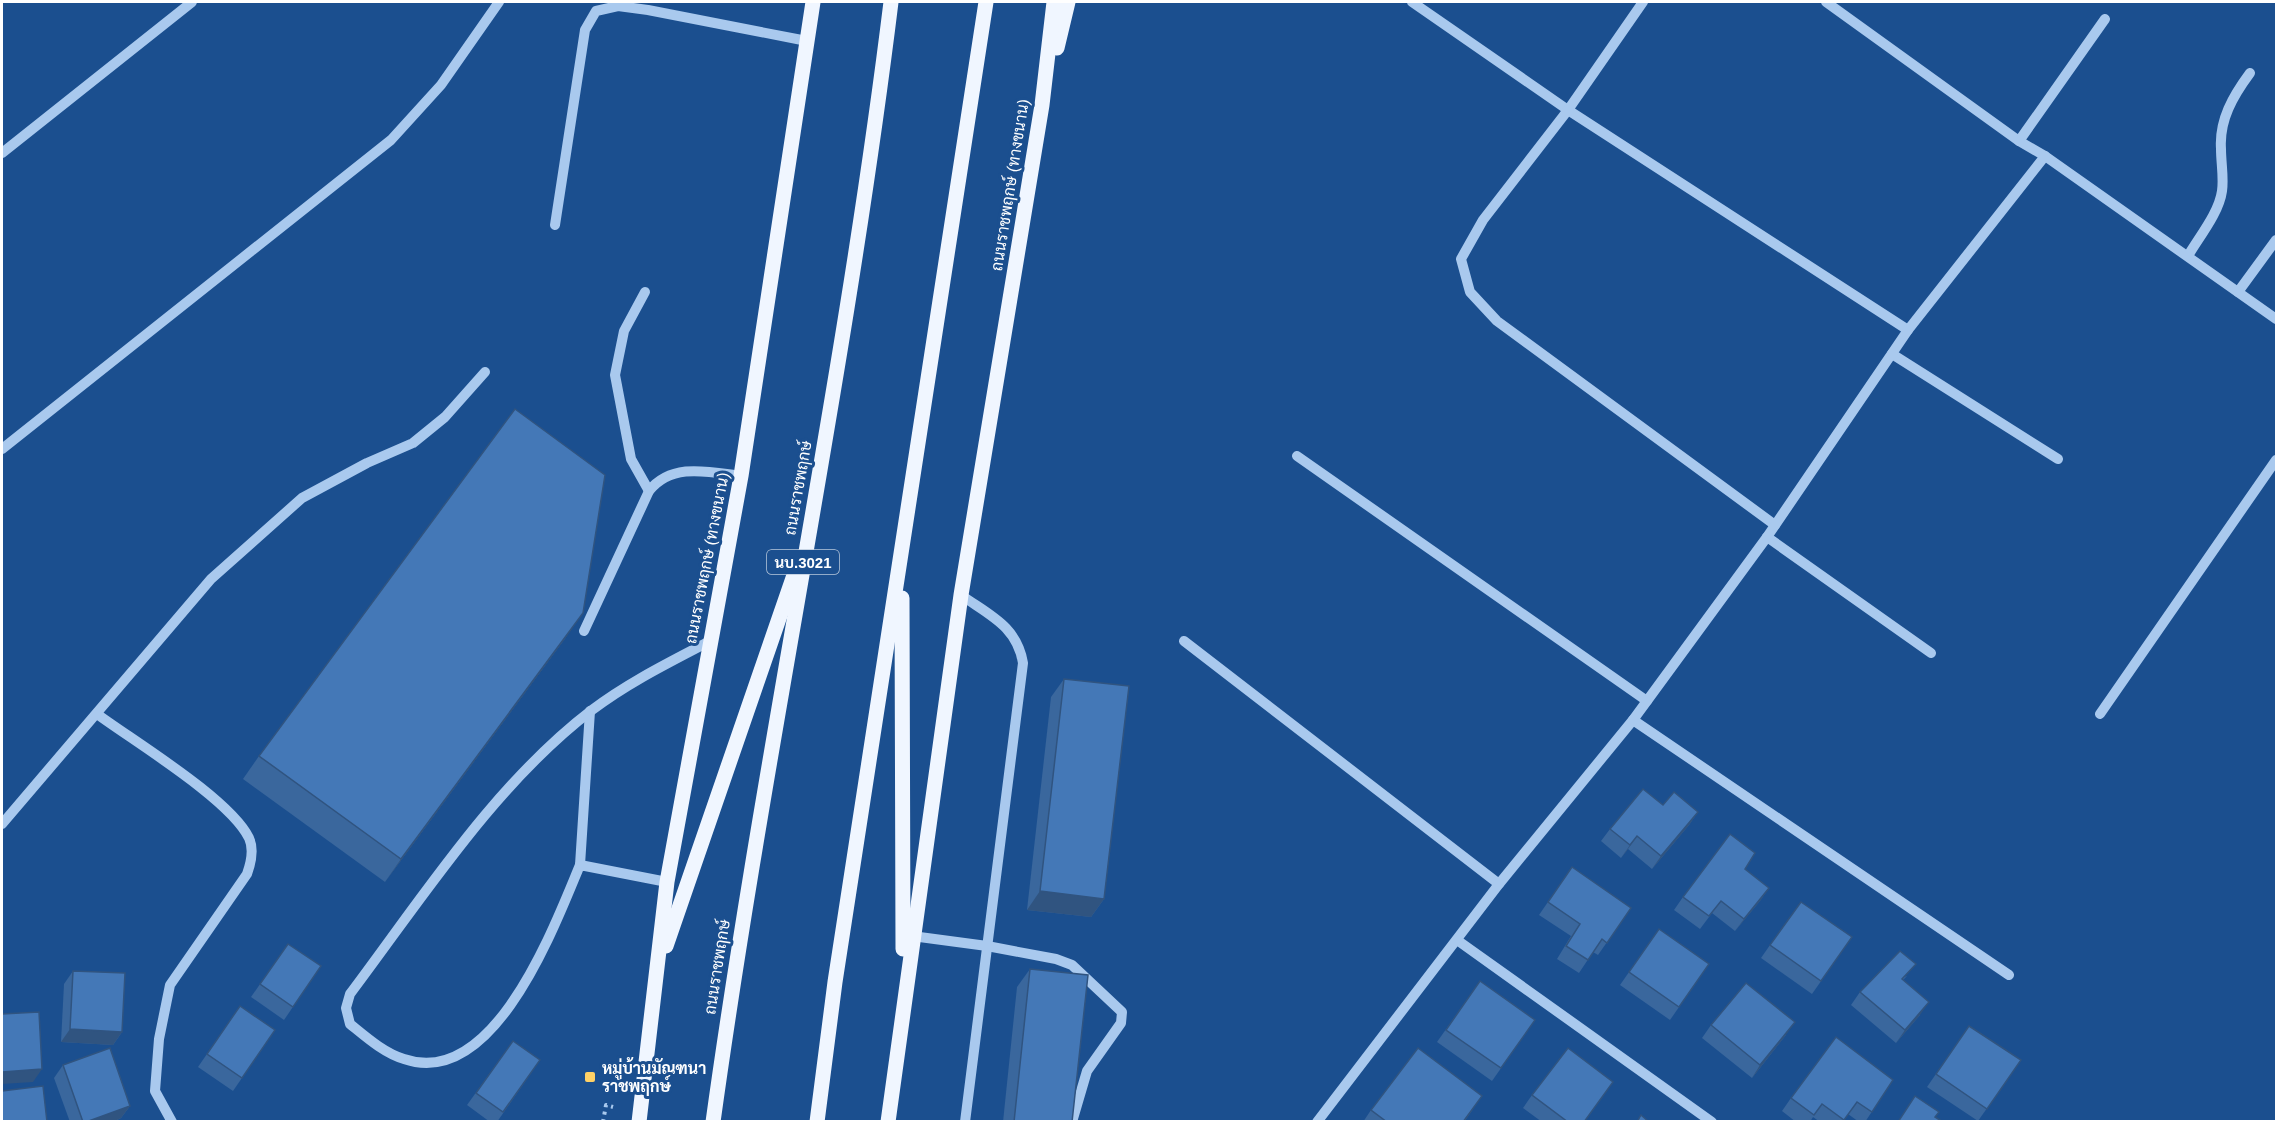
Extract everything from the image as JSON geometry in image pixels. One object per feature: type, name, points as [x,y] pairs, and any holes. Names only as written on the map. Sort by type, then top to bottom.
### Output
[{"type":"main road","name":"ถนนราชพฤกษ์ (ทางขนาน)","points":[[639,1122],[667,882],[741,476],[813,2]]},
{"type":"main road","name":"ถนนราชพฤกษ์","points":[[713,1122],[734,973],[872,161],[891,2]]},
{"type":"main road","points":[[817,1122],[835,982],[986,2]]},
{"type":"main road","name":"ถนนราชพฤกษ์ (ทางขนาน)","points":[[888,1122],[903,997],[961,595],[1042,105],[1054,2]]},
{"type":"main road","points":[[1042,105],[1068,2]]},
{"type":"main road","points":[[657,972],[808,535]]},
{"type":"main road","points":[[901,550],[903,997]]},
{"type":"street","points":[[2,153],[192,2]]},
{"type":"street","points":[[2,449],[391,140],[441,85],[499,2]]},
{"type":"street","points":[[1412,2],[1568,110],[1908,330]]},
{"type":"street","points":[[1643,2],[1568,110],[1483,220],[1461,259],[1470,292],[1497,321],[1775,525]]},
{"type":"street","points":[[1826,2],[2019,141],[2045,156],[2277,319]]},
{"type":"street","points":[[555,225],[585,30],[596,11],[618,6],[648,10],[807,41]]},
{"type":"street","points":[[2019,141],[2105,19]]},
{"type":"street","points":[[2187,256],[2213,214],[2222,192],[2220,146],[2223,124],[2229,103],[2250,73]]},
{"type":"street","points":[[1317,1122],[1499,884],[1633,720],[1767,537],[1908,330],[2045,156]]},
{"type":"street","points":[[2238,292],[2277,240]]},
{"type":"street","points":[[645,292],[624,332],[615,375],[631,459],[649,491]]},
{"type":"street","points":[[1892,354],[2058,459]]},
{"type":"street","points":[[2,824],[211,579],[302,498],[367,463],[413,443],[445,417],[485,372]]},
{"type":"street","points":[[1298,456],[1647,701]]},
{"type":"street","points":[[2100,714],[2277,460]]},
{"type":"street","points":[[584,631],[649,491],[658,480],[688,470],[741,476]]},
{"type":"street","points":[[1767,537],[1930,653]]},
{"type":"street","points":[[961,595],[1010,630],[1020,645],[1023,663],[966,1122]]},
{"type":"street","points":[[590,711],[580,866],[548,941],[516,998],[490,1030],[466,1051],[441,1061],[424,1063],[403,1059],[350,1024],[346,1008],[350,994],[501,794],[590,711],[628,685],[710,641]]},
{"type":"street","points":[[1184,641],[1499,884]]},
{"type":"street","points":[[97,714],[226,808],[250,839],[252,859],[247,874],[170,985],[159,1039],[154,1091],[172,1122]]},
{"type":"street","points":[[1633,720],[2009,975]]},
{"type":"street","points":[[580,866],[667,882]]},
{"type":"street","points":[[912,936],[987,946],[1056,959],[1072,965],[1122,1012],[1121,1023],[1113,1030],[1087,1071],[1072,1122]]},
{"type":"street","points":[[1457,940],[1712,1122]]},
{"type":"path","points":[[603,1122],[606,1105]]},
{"type":"building","points":[[515,409],[605,475],[583,613],[401,859],[259,756]]},
{"type":"building","points":[[1064,679],[1129,686],[1104,899],[1040,891]]},
{"type":"building","points":[[1643,789],[1663,805],[1674,792],[1698,812],[1661,856],[1637,836],[1630,845],[1610,829]]},
{"type":"building","points":[[1730,834],[1755,853],[1745,869],[1769,888],[1744,919],[1721,901],[1709,916],[1683,897]]},
{"type":"building","points":[[1572,867],[1631,908],[1607,943],[1602,939],[1588,960],[1566,946],[1580,924],[1548,902]]},
{"type":"building","points":[[1801,902],[1852,937],[1821,981],[1770,945]]},
{"type":"building","points":[[1659,929],[1709,964],[1679,1007],[1629,972]]},
{"type":"building","points":[[288,944],[321,966],[293,1007],[260,984]]},
{"type":"building","points":[[1900,951],[1916,964],[1902,979],[1929,1002],[1905,1030],[1860,992]]},
{"type":"building","points":[[1030,969],[1088,975],[1072,1122],[1014,1122]]},
{"type":"building","points":[[73,971],[125,973],[122,1032],[70,1029]]},
{"type":"building","points":[[1480,981],[1535,1020],[1501,1068],[1446,1030]]},
{"type":"building","points":[[1746,983],[1795,1022],[1760,1065],[1711,1025]]},
{"type":"building","points":[[240,1006],[275,1030],[242,1078],[207,1054]]},
{"type":"building","points":[[39,1012],[42,1069],[2,1072],[2,1014]]},
{"type":"building","points":[[1969,1026],[2021,1060],[1987,1109],[1936,1074]]},
{"type":"building","points":[[1836,1037],[1893,1080],[1872,1112],[1857,1102],[1844,1120],[1822,1104],[1814,1115],[1791,1098]]},
{"type":"building","points":[[513,1041],[540,1060],[503,1112],[476,1093]]},
{"type":"building","points":[[110,1048],[130,1106],[83,1122],[63,1065]]},
{"type":"building","points":[[1418,1048],[1482,1096],[1463,1122],[1387,1122],[1371,1110]]},
{"type":"building","points":[[1568,1048],[1613,1082],[1584,1122],[1568,1122],[1532,1095]]},
{"type":"building","points":[[43,1086],[47,1122],[2,1122],[2,1091]]},
{"type":"building","points":[[1915,1096],[1939,1112],[1935,1117],[1943,1122],[1898,1122]]},
{"type":"building","points":[[1641,1115],[1649,1122],[1637,1122]]},
{"type":"place","name":"หมู่บ้านมัณฑนา ราชพฤกษ์","points":[[590,1077]]}]
